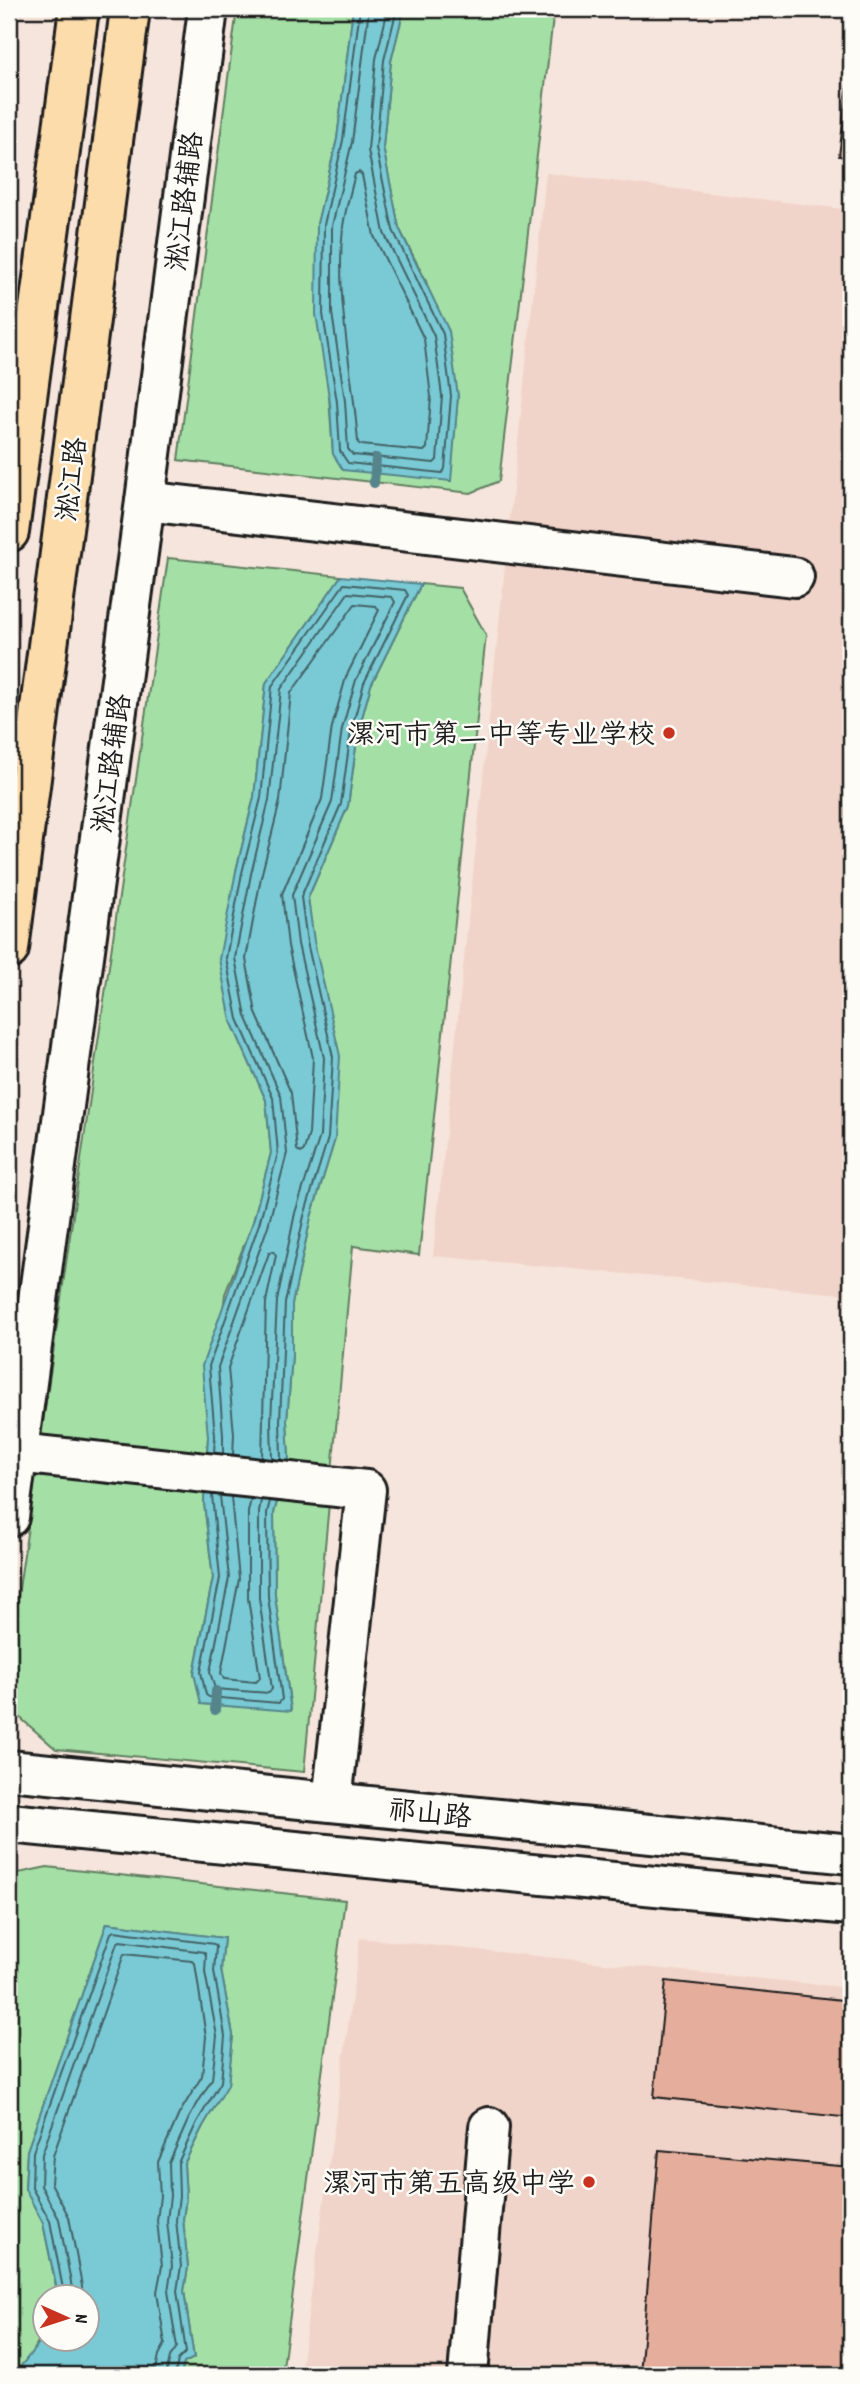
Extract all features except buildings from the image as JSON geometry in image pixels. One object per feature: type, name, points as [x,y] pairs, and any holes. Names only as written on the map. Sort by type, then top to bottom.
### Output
[{"type":"main road","name":"淞江路","points":[[9,533],[79,9]]},
{"type":"main road","name":"淞江路","points":[[9,948],[130,9]]},
{"type":"street","name":"淞江路辅路","points":[[9,1517],[208,9]]},
{"type":"street","points":[[145,501],[793,578]]},
{"type":"street","points":[[17,1452],[366,1490],[332,1802]]},
{"type":"street","name":"祁山路","points":[[9,1770],[851,1854]]},
{"type":"street","name":"祁山路","points":[[9,1823],[851,1905]]},
{"type":"street","points":[[468,2375],[489,2127]]},
{"type":"shaded area","name":"漯河市第二中等专业学校","points":[[546,173],[851,210],[851,1295],[433,1256]]},
{"type":"shaded area","name":"漯河市第五高级中学","points":[[360,1938],[851,1988],[851,2375],[300,2375]]},
{"type":"green space","points":[[237,9],[353,9],[337,139],[317,224],[333,454],[450,481],[458,396],[426,281],[399,228],[383,147],[391,61],[404,9],[554,9],[499,481],[471,493],[178,460]]},
{"type":"green space","points":[[168,558],[341,576],[266,683],[254,797],[236,871],[231,1021],[266,1100],[271,1153],[253,1222],[225,1294],[208,1437],[204,1503],[213,1578],[194,1673],[202,1704],[291,1710],[275,1596],[274,1513],[289,1458],[287,1421],[292,1355],[292,1304],[311,1217],[335,1139],[308,898],[348,806],[358,732],[371,685],[421,584],[460,588],[486,635],[419,1255],[353,1246],[304,1772],[56,1749],[9,1708],[9,1658]]},
{"type":"green space","points":[[47,1867],[345,1900],[282,2375],[181,2375],[184,2363],[194,2358],[184,2291],[188,2267],[183,2219],[186,2197],[184,2164],[228,2084],[233,2035],[221,1970],[224,1938],[107,1923],[27,2151],[25,2189],[43,2223],[55,2282],[32,2282],[32,2351],[14,2375],[9,2375],[9,1875]]},
{"type":"water","points":[[353,9],[404,9],[391,61],[383,147],[399,228],[449,331],[458,396],[451,481],[343,470],[333,454],[330,403],[316,314],[317,224],[337,139]]},
{"type":"water","points":[[341,576],[421,584],[371,685],[358,732],[348,806],[308,898],[314,941],[340,1056],[335,1139],[311,1217],[292,1304],[292,1355],[287,1421],[289,1458],[274,1513],[275,1596],[291,1711],[201,1704],[194,1673],[213,1578],[204,1503],[208,1437],[202,1366],[253,1222],[271,1153],[266,1100],[231,1021],[219,959],[254,797],[266,683]]},
{"type":"water","points":[[107,1923],[224,1938],[221,1970],[233,2035],[228,2085],[184,2164],[186,2197],[183,2219],[188,2267],[184,2291],[194,2358],[184,2363],[181,2375],[14,2375],[32,2352],[102,2352],[102,2282],[55,2282],[43,2223],[25,2189],[27,2151]]},
{"type":"waterway","points":[[374,483],[376,458]]},
{"type":"waterway","points":[[215,1710],[216,1691]]},
{"type":"place","name":"漯河市第二中等专业学校","points":[[669,733]]},
{"type":"place","name":"漯河市第五高级中学","points":[[589,2182]]}]
